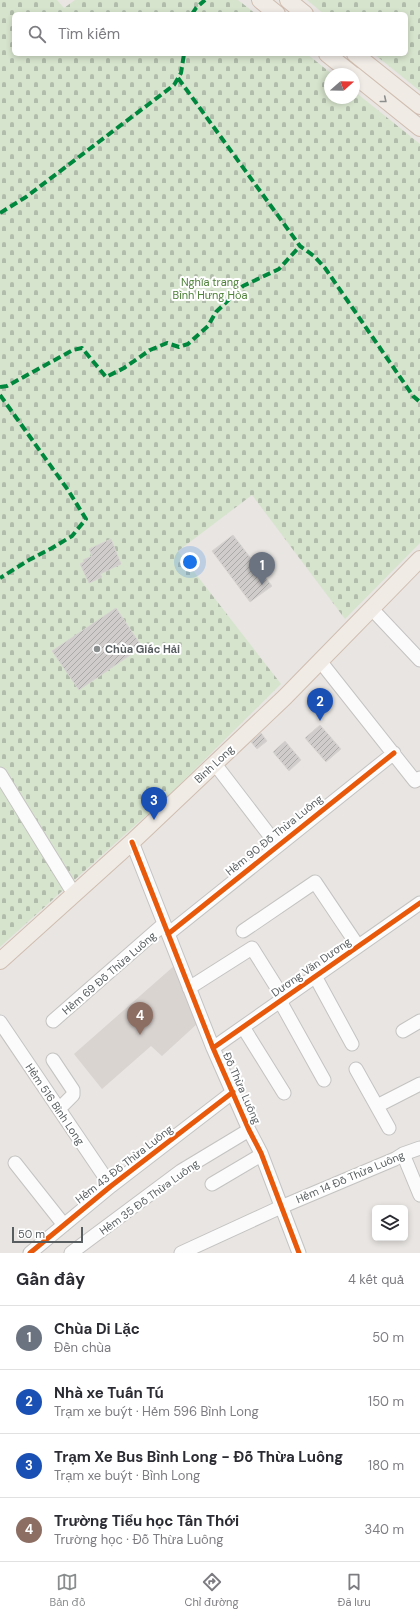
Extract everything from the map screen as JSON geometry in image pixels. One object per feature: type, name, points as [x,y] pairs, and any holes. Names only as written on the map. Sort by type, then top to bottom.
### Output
[{"type":"main road","points":[[260,0],[275,12]]},
{"type":"main road","points":[[288,0],[303,12]]},
{"type":"main road","points":[[329,56],[344,68]]},
{"type":"main road","points":[[358,56],[420,106]]},
{"type":"main road","points":[[360,81],[420,128]]},
{"type":"main road","name":"Bình Long","points":[[0,960],[132,842],[215,764],[285,697],[420,559]]},
{"type":"street","points":[[371,608],[420,660]]},
{"type":"street","points":[[320,661],[415,781],[420,778]]},
{"type":"street","name":"Hẻm 90 Đỗ Thừa Luông","points":[[166,929],[277,845],[394,753]]},
{"type":"street","points":[[215,764],[277,845]]},
{"type":"street","points":[[0,774],[74,894]]},
{"type":"street","name":"Đỗ Thừa Luông","points":[[132,842],[213,1048],[261,1155],[299,1253]]},
{"type":"street","points":[[243,931],[315,882],[358,946]]},
{"type":"street","name":"Dương Văn Dương","points":[[213,1048],[420,903]]},
{"type":"street","name":"Hẻm 69 Đỗ Thừa Luông","points":[[54,1021],[166,929]]},
{"type":"street","points":[[189,988],[252,948],[282,1000],[324,1080]]},
{"type":"street","points":[[315,976],[352,1044]]},
{"type":"street","points":[[402,1031],[420,1021]]},
{"type":"street","name":"Hẻm 516 Bình Long","points":[[0,1022],[111,1186]]},
{"type":"street","points":[[243,1027],[284,1093]]},
{"type":"street","points":[[53,1060],[73,1090],[73,1095],[59,1109]]},
{"type":"street","points":[[356,1069],[389,1128]]},
{"type":"street","points":[[376,1106],[420,1084]]},
{"type":"street","name":"Hẻm 43 Đỗ Thừa Luông","points":[[30,1253],[111,1186],[233,1092]]},
{"type":"street","name":"Hẻm 35 Đỗ Thừa Luông","points":[[71,1253],[181,1171],[249,1130]]},
{"type":"street","name":"Hẻm 14 Đỗ Thừa Luông","points":[[181,1253],[281,1206],[395,1160],[403,1154],[420,1148]]},
{"type":"street","points":[[403,1154],[420,1195]]},
{"type":"street","points":[[212,1184],[261,1155]]},
{"type":"street","points":[[15,1163],[64,1225]]},
{"type":"shaded area","points":[[174,966],[198,1023],[162,1056],[151,1046],[102,1089],[74,1054]]},
{"type":"green space","name":"Nghĩa trang Bình Hưng Hòa","points":[[0,0],[57,0],[64,8],[75,0],[238,0],[253,12],[12,12],[12,56],[310,56],[324,68],[324,104],[360,104],[360,96],[420,144],[420,543],[345,619],[252,495],[178,551],[281,684],[171,793],[0,947]]},
{"type":"green space","points":[[307,0],[420,0],[420,91],[376,56],[408,56],[408,12],[322,12]]},
{"type":"building","points":[[233,535],[272,586],[250,602],[212,551]]},
{"type":"building","points":[[111,539],[121,564],[100,574],[102,577],[89,583],[80,564],[84,562],[83,560],[92,556],[89,549]]},
{"type":"building","name":"Chùa Giác Hải","points":[[116,608],[142,647],[79,690],[52,651]]},
{"type":"building","points":[[320,725],[341,749],[326,762],[305,738]]},
{"type":"building","points":[[261,733],[267,741],[257,749],[251,742]]},
{"type":"building","points":[[285,741],[301,760],[289,771],[273,752]]},
{"type":"marked path","points":[[193,12],[205,0]]},
{"type":"marked path","points":[[0,213],[26,197],[174,85],[181,73],[184,56]]},
{"type":"marked path","points":[[178,78],[300,246],[314,256],[325,268],[413,396],[420,402]]},
{"type":"marked path","points":[[0,387],[7,386],[73,350],[82,348],[106,377],[124,368],[150,350],[167,343],[179,347],[188,344],[208,326],[216,312],[243,286],[279,269],[300,246]]},
{"type":"marked path","points":[[0,395],[68,490],[86,519],[72,536],[0,578]]},
{"type":"cycle path","points":[[168,934],[394,753]]},
{"type":"cycle path","points":[[132,842],[213,1048],[249,1130],[261,1153],[299,1253]]},
{"type":"cycle path","points":[[213,1048],[420,903]]},
{"type":"cycle path","points":[[30,1253],[111,1186],[233,1092]]},
{"type":"place","name":"Chùa Di Lặc","points":[[262,585]]},
{"type":"place","name":"Chùa Giác Hải","points":[[97,649]]},
{"type":"place","name":"Nhà xe Tuấn Tú","points":[[320,721]]},
{"type":"place","name":"Trạm Xe Bus Bình Long - Đỗ Thừa Luông","points":[[154,820]]},
{"type":"place","name":"Trường Tiểu học Tân Thới","points":[[140,1035]]}]
